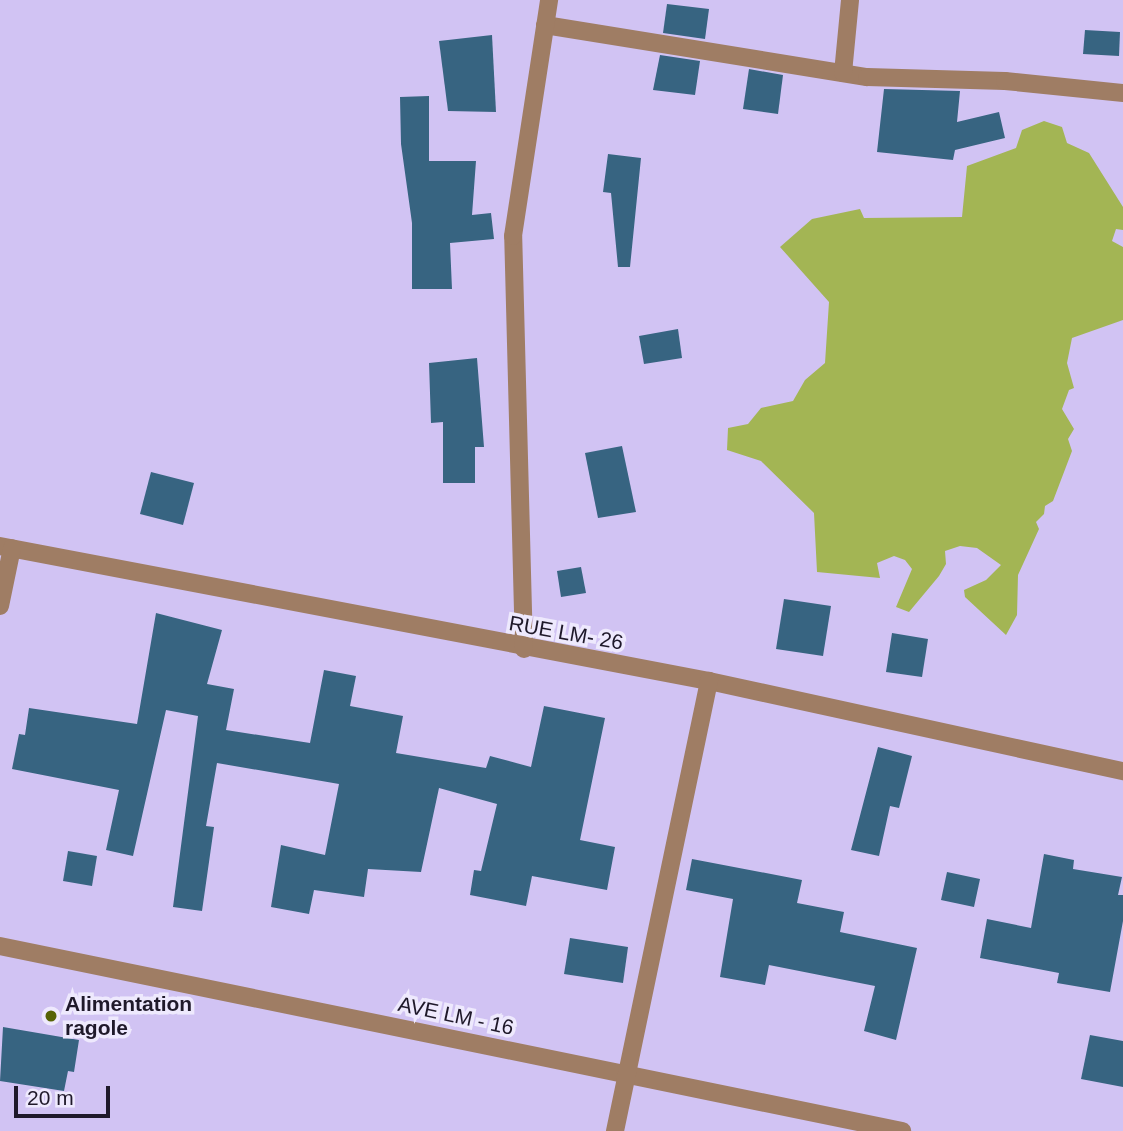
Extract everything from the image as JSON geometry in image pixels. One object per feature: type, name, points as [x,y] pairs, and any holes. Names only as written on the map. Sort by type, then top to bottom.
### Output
[{"type":"street","points":[[524,649],[513,236],[549,0]]},
{"type":"street","points":[[844,73],[850,0]]},
{"type":"street","points":[[545,25],[844,73],[1005,81],[1123,93]]},
{"type":"street","points":[[0,606],[6,547]]},
{"type":"street","name":"RUE LM- 26","points":[[6,547],[524,649],[709,681],[1123,771]]},
{"type":"street","points":[[615,1131],[709,681]]},
{"type":"street","name":"AVE LM - 16","points":[[0,946],[902,1131]]},
{"type":"shaded area","points":[[1044,121],[1062,127],[1067,143],[1089,153],[1123,207],[1123,230],[1116,229],[1112,241],[1123,247],[1123,320],[1072,338],[1067,363],[1074,388],[1069,390],[1062,409],[1074,429],[1068,439],[1072,451],[1053,501],[1045,506],[1044,514],[1036,522],[1039,529],[1018,575],[1017,615],[1006,635],[965,597],[964,590],[986,580],[1001,565],[977,548],[960,546],[945,551],[946,564],[939,576],[909,612],[896,607],[912,569],[905,560],[894,556],[877,563],[880,578],[817,572],[814,513],[761,461],[727,450],[728,428],[748,424],[761,408],[793,401],[805,380],[825,363],[829,302],[780,247],[812,219],[860,209],[864,218],[962,217],[967,166],[1016,148],[1022,130]]},
{"type":"building","points":[[667,4],[709,9],[705,39],[663,33]]},
{"type":"building","points":[[1085,30],[1120,32],[1119,56],[1083,54]]},
{"type":"building","points":[[492,35],[496,112],[448,111],[439,41]]},
{"type":"building","points":[[660,55],[700,61],[695,95],[653,90]]},
{"type":"building","points":[[749,69],[783,75],[778,114],[743,109]]},
{"type":"building","points":[[884,89],[960,91],[957,122],[999,112],[1005,138],[955,150],[953,160],[877,152]]},
{"type":"building","points":[[429,96],[429,161],[476,161],[472,215],[491,213],[494,239],[450,243],[452,289],[412,289],[412,223],[401,144],[400,97]]},
{"type":"building","points":[[608,154],[641,158],[630,267],[618,267],[611,193],[603,192]]},
{"type":"building","points":[[678,329],[682,358],[644,364],[639,336]]},
{"type":"building","points":[[477,358],[484,447],[475,447],[475,483],[443,483],[443,422],[431,423],[429,363]]},
{"type":"building","points":[[622,446],[636,512],[598,518],[585,453]]},
{"type":"building","points":[[151,472],[194,483],[183,525],[140,514]]},
{"type":"building","points":[[581,567],[586,593],[561,597],[557,571]]},
{"type":"building","points":[[784,599],[831,606],[823,656],[776,649]]},
{"type":"building","points":[[156,613],[222,630],[207,684],[234,689],[226,730],[310,743],[324,670],[356,676],[350,706],[403,716],[396,753],[486,768],[490,756],[531,767],[544,706],[605,718],[580,840],[615,847],[607,890],[532,876],[526,906],[470,895],[474,870],[481,871],[497,804],[439,788],[421,872],[368,869],[364,897],[314,890],[309,914],[271,907],[281,845],[325,855],[339,784],[217,763],[206,826],[214,827],[202,911],[173,907],[198,716],[166,710],[133,856],[106,850],[119,790],[12,769],[19,734],[25,735],[29,708],[137,724]]},
{"type":"building","points":[[892,633],[928,639],[922,677],[886,672]]},
{"type":"building","points":[[878,747],[912,756],[899,808],[890,806],[879,856],[851,850]]},
{"type":"building","points":[[68,851],[97,856],[92,886],[63,881]]},
{"type":"building","points":[[1044,854],[1074,860],[1073,869],[1122,877],[1118,895],[1123,895],[1123,921],[1110,992],[1057,983],[1059,973],[980,958],[987,919],[1031,928]]},
{"type":"building","points":[[692,859],[802,880],[797,903],[844,912],[840,932],[917,948],[896,1040],[864,1031],[875,986],[769,965],[765,985],[720,977],[733,899],[686,890]]},
{"type":"building","points":[[947,872],[980,879],[974,907],[941,900]]},
{"type":"building","points":[[570,938],[628,947],[623,983],[564,974]]},
{"type":"building","points":[[3,1027],[79,1040],[74,1072],[68,1071],[64,1091],[0,1081]]},
{"type":"building","points":[[1090,1035],[1123,1041],[1123,1087],[1081,1079]]},
{"type":"place","name":"Alimentation ragole","points":[[51,1016]]}]
